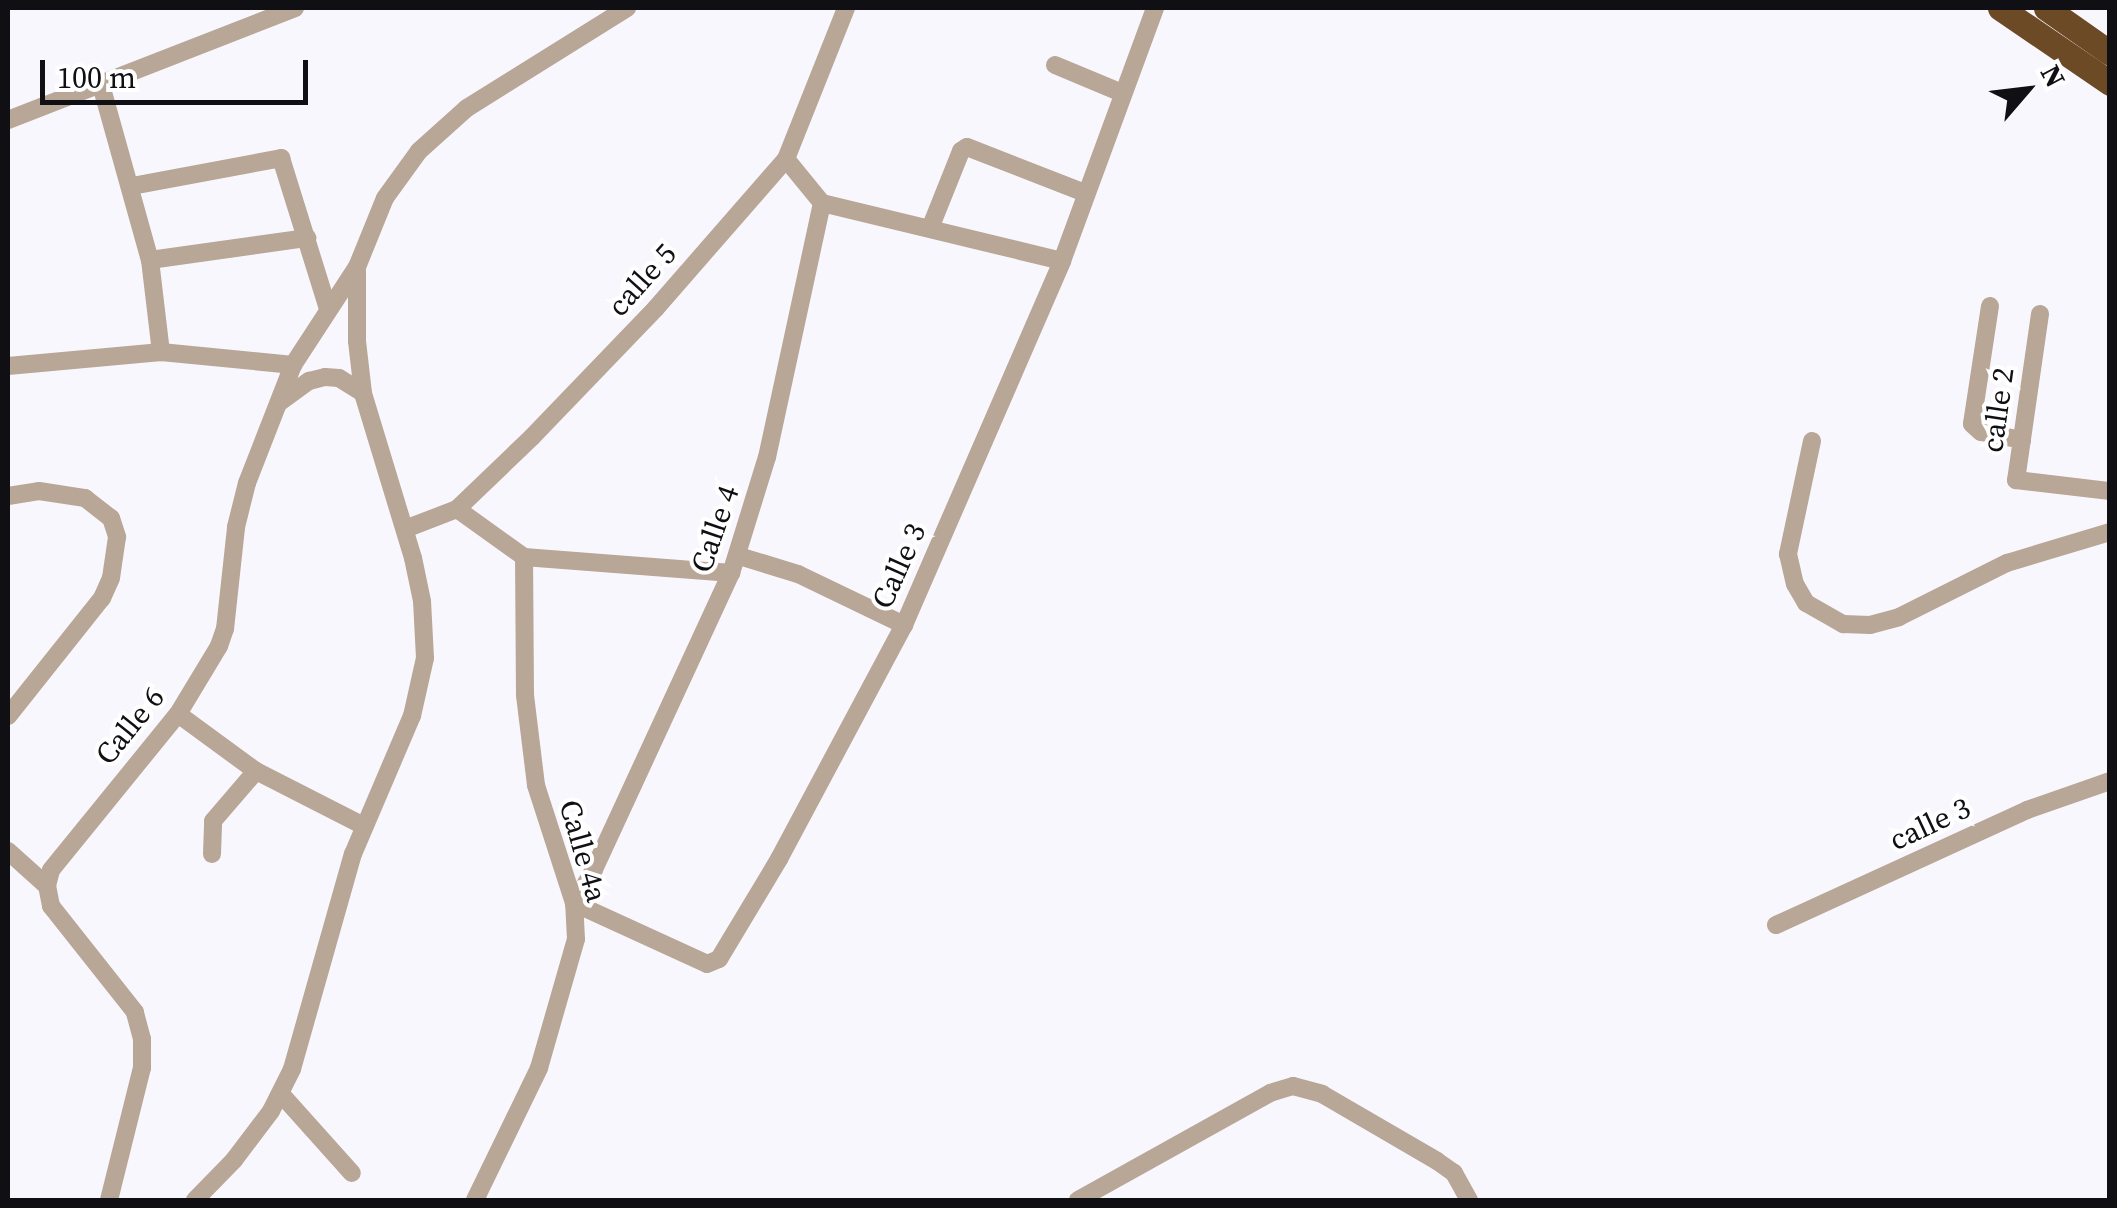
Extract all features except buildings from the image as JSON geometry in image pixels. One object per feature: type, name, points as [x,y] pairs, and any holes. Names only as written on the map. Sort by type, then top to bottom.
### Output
[{"type":"highway","points":[[2000,8],[2110,83]]},
{"type":"highway","points":[[2046,8],[2110,54]]},
{"type":"street","points":[[8,120],[295,8]]},
{"type":"street","name":"Calle 6","points":[[47,886],[62,852],[178,714],[226,629],[236,527],[277,404],[294,365],[357,267],[386,198],[419,151],[466,108],[627,8]]},
{"type":"street","name":"calle 5","points":[[405,528],[457,509],[656,308],[786,159],[846,8]]},
{"type":"street","name":"Calle 3","points":[[574,903],[708,964],[719,958],[779,860],[904,624],[1062,260],[1155,8]]},
{"type":"street","points":[[1055,64],[1122,92]]},
{"type":"street","points":[[102,85],[150,260],[160,352]]},
{"type":"street","points":[[931,226],[961,152],[967,147],[1086,192]]},
{"type":"street","points":[[132,186],[281,158],[328,309]]},
{"type":"street","points":[[786,159],[822,203],[1062,260]]},
{"type":"street","name":"Calle 4","points":[[574,903],[594,870],[735,565],[768,457],[822,203]]},
{"type":"street","points":[[150,260],[306,238]]},
{"type":"street","name":"Calle 6","points":[[195,1200],[234,1160],[281,1094],[364,826],[412,716],[425,658],[422,600],[405,528],[363,393],[356,341],[357,267]]},
{"type":"street","points":[[1990,306],[1972,424],[1980,432],[2022,440]]},
{"type":"street","name":"calle 2","points":[[2040,314],[2016,480],[2110,491]]},
{"type":"street","points":[[8,366],[160,352],[294,365]]},
{"type":"street","points":[[277,404],[308,381],[325,377],[339,378],[363,393]]},
{"type":"street","points":[[1812,441],[1788,554],[1795,584],[1806,603],[1843,624],[1870,626],[1899,617],[2007,563],[2110,532]]},
{"type":"street","points":[[8,496],[39,492],[85,498],[111,518],[117,537],[111,578],[102,598],[8,716]]},
{"type":"street","points":[[457,509],[524,557],[735,565],[798,574],[904,624]]},
{"type":"street","name":"Calle 4a","points":[[475,1200],[554,1028],[576,938],[574,903],[536,785],[525,695],[524,557]]},
{"type":"street","points":[[178,714],[256,771],[364,826]]},
{"type":"street","points":[[212,854],[213,820],[256,771]]},
{"type":"street","name":"calle 3","points":[[1776,926],[2027,810],[2110,781]]},
{"type":"street","points":[[8,851],[47,886],[60,920],[135,1012],[142,1039],[142,1068],[110,1200]]},
{"type":"street","points":[[1078,1200],[1281,1087],[1293,1086],[1322,1094],[1438,1161],[1454,1173],[1468,1200]]},
{"type":"street","points":[[281,1094],[352,1173]]}]
